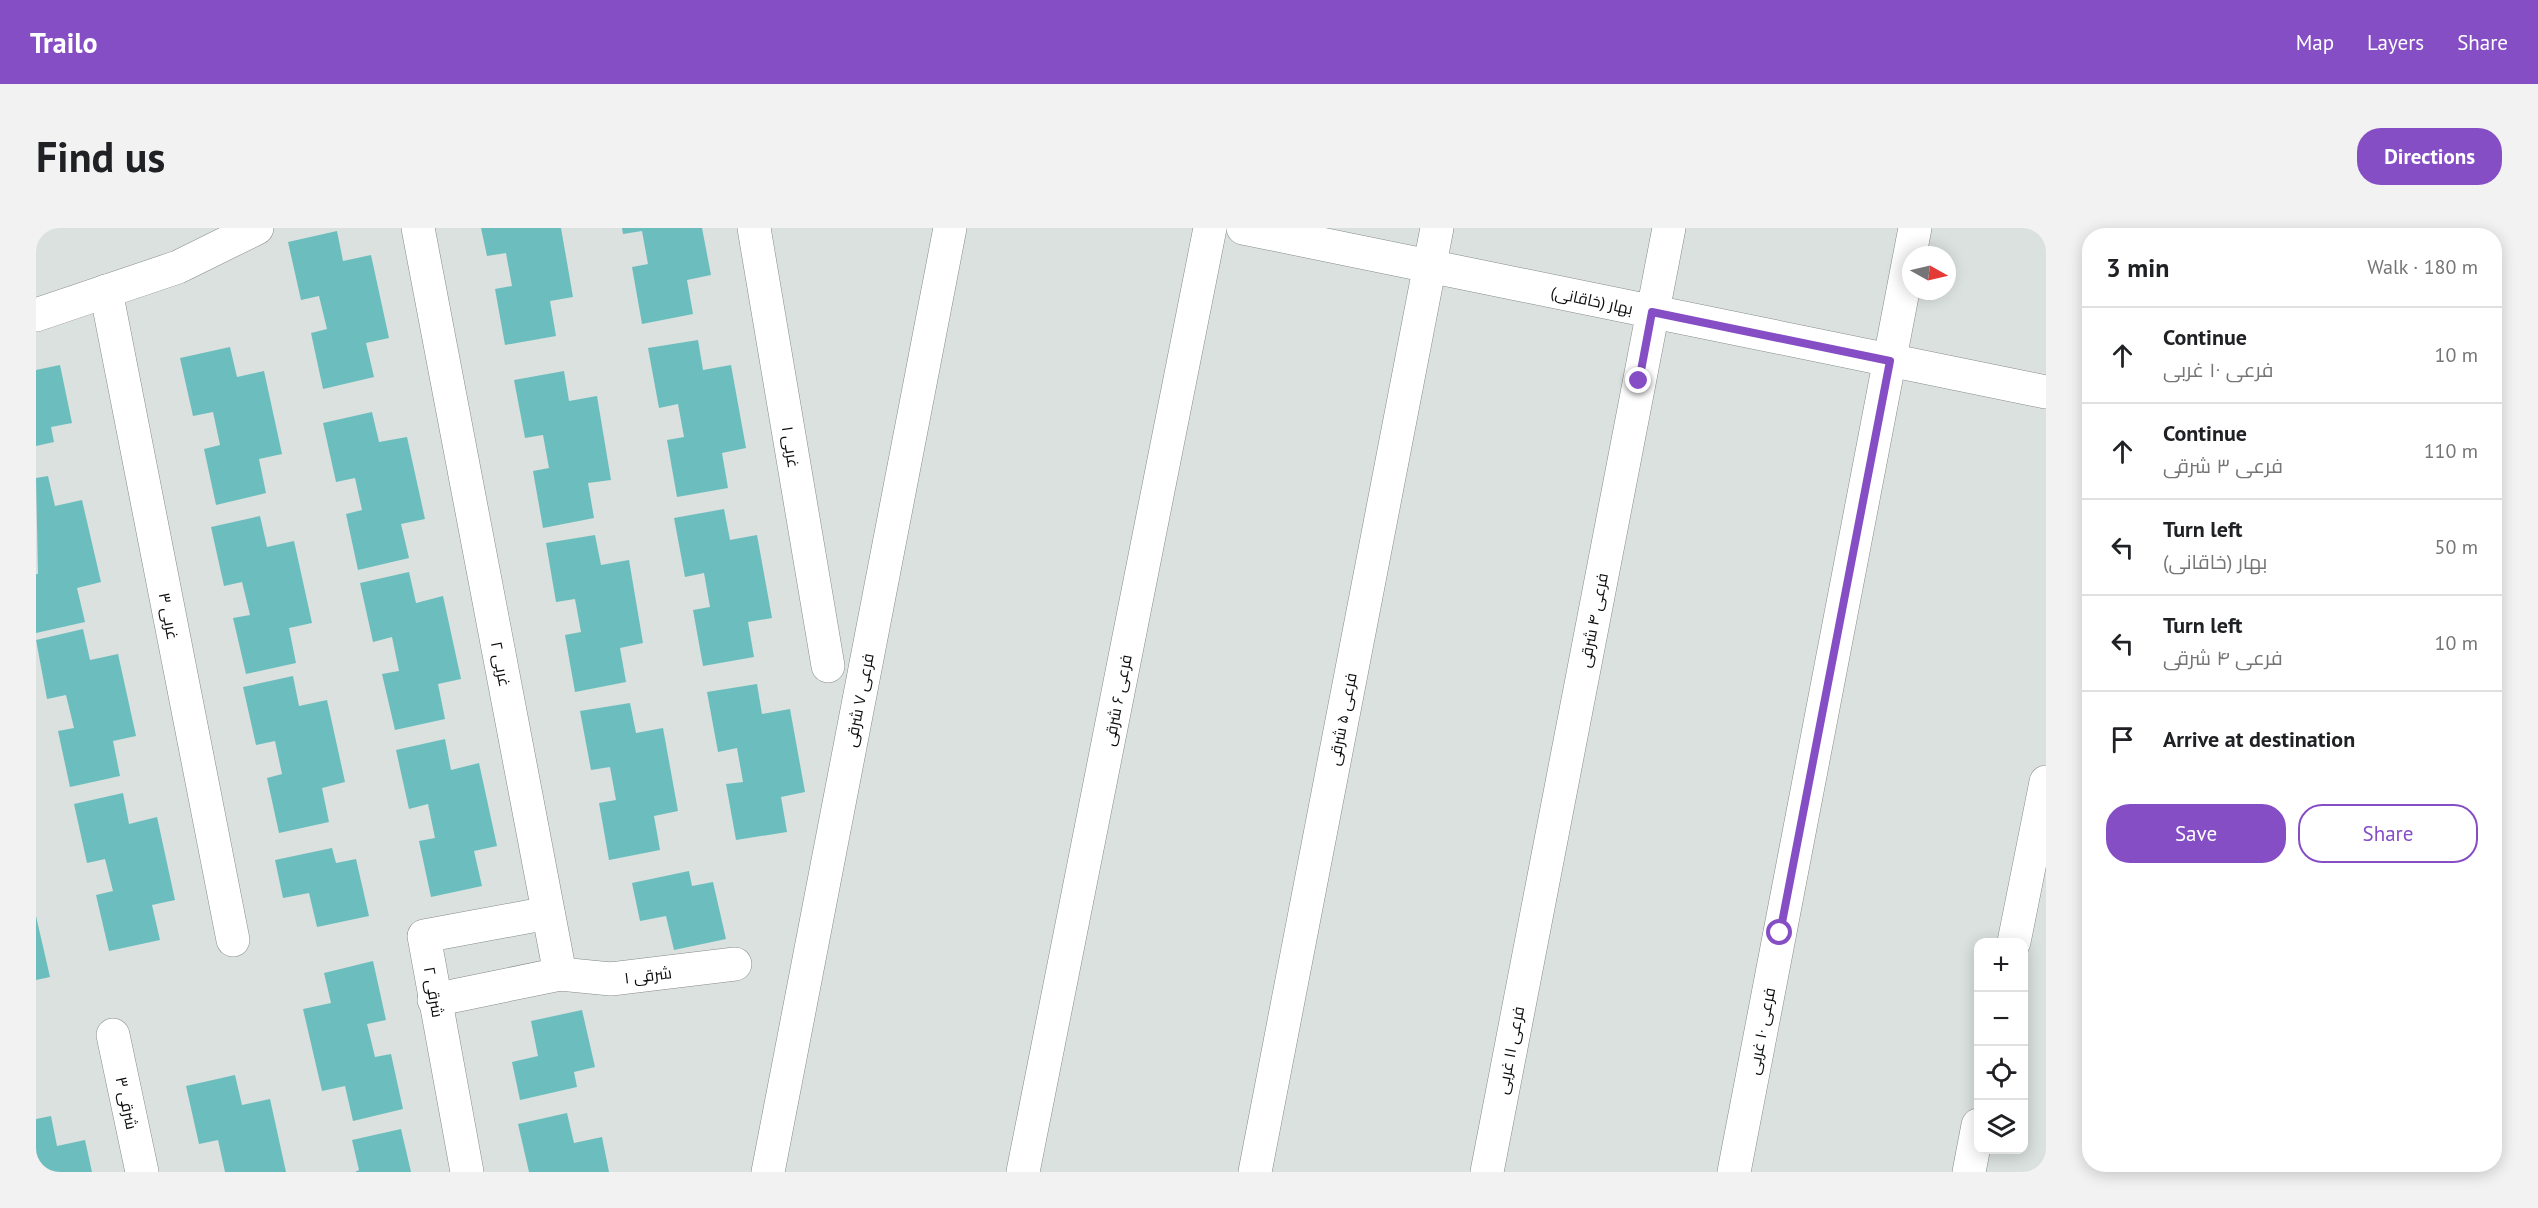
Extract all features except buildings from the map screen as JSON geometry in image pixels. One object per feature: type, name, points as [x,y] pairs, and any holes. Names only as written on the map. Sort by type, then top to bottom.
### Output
[{"type":"street","points":[[36,315],[178,267],[256,228]]},
{"type":"street","name":"۲ غربی","points":[[418,228],[560,974]]},
{"type":"street","name":"۱ غربی","points":[[754,228],[828,666]]},
{"type":"street","name":"فرعی ۷ شرقی","points":[[768,1172],[950,228]]},
{"type":"street","name":"فرعی ۶ شرقی","points":[[1023,1172],[1210,228]]},
{"type":"street","name":"بهار (خاقانی)","points":[[1243,228],[2046,392]]},
{"type":"street","name":"فرعی ۵ شرقی","points":[[1255,1172],[1437,228]]},
{"type":"street","name":"فرعی ۴ شرقی","points":[[1534,928],[1670,228]]},
{"type":"street","name":"فرعی ۱۰ غربی","points":[[1734,1172],[1915,228]]},
{"type":"street","name":"۳ غربی","points":[[106,291],[233,940]]},
{"type":"street","points":[[2015,938],[2046,782]]},
{"type":"street","name":"۲ شرقی","points":[[467,1172],[424,936],[548,913]]},
{"type":"street","name":"فرعی ۱۱ غربی","points":[[1487,1172],[1534,928]]},
{"type":"street","name":"۱ شرقی","points":[[560,974],[611,979],[735,964]]},
{"type":"street","points":[[435,1000],[560,974]]},
{"type":"street","name":"۳ شرقی","points":[[113,1035],[142,1172]]},
{"type":"street","points":[[1969,1172],[1974,1146]]},
{"type":"route","points":[[1639,381],[1652,312],[1890,361],[1780,933]]}]
